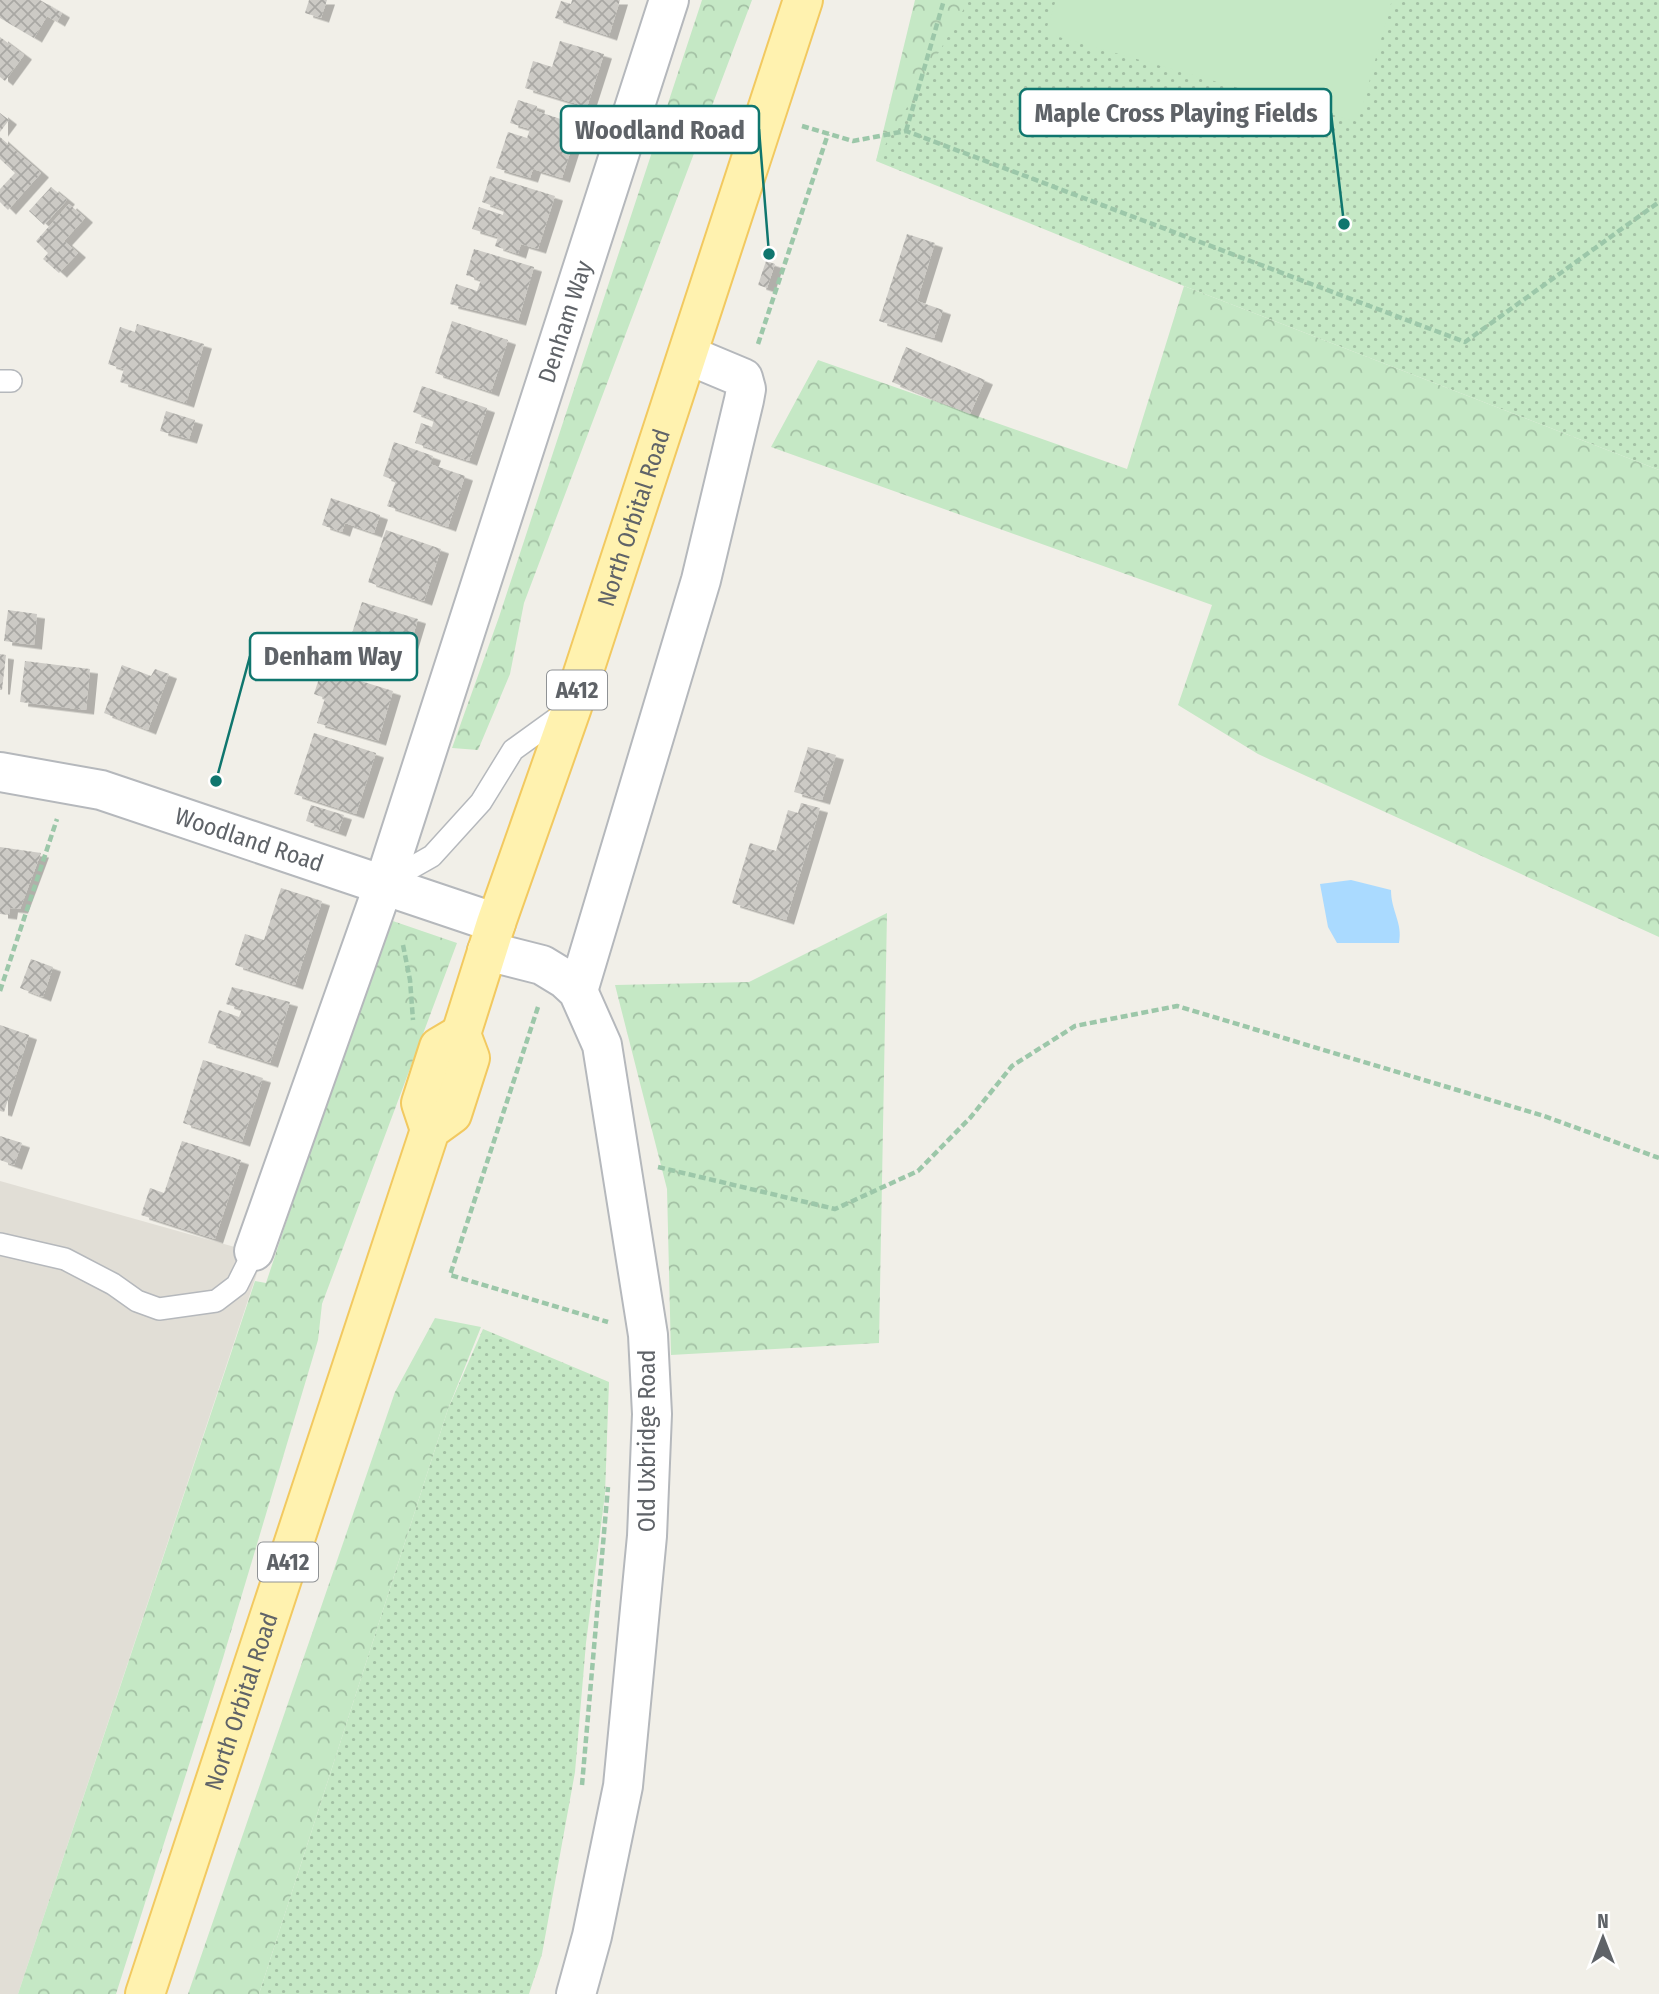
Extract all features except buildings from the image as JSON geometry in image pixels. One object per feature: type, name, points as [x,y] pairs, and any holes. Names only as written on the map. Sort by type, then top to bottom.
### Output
[{"type":"main road","name":"North Orbital Road","points":[[145,1994],[430,1130],[421,1103],[439,1047],[461,1034],[491,937],[572,707],[803,0]]},
{"type":"street","name":"Denham Way","points":[[254,1251],[384,884],[669,0]]},
{"type":"street","points":[[578,991],[701,580],[746,389],[743,378],[688,355]]},
{"type":"street","name":"Woodland Road","points":[[0,772],[101,790],[384,884],[491,937]]},
{"type":"street","name":"Old Uxbridge Road","points":[[491,937],[565,979],[578,991],[602,1045],[648,1335],[652,1414],[648,1536],[623,1786],[592,1936],[576,1994]]},
{"type":"lane","points":[[384,884],[408,867],[432,856],[481,802],[513,750],[572,707]]},
{"type":"lane","points":[[0,1244],[65,1259],[113,1284],[137,1301],[159,1309],[184,1308],[216,1301],[237,1285],[254,1251]]},
{"type":"path","points":[[906,131],[944,0]]},
{"type":"path","points":[[766,115],[853,141],[906,131],[1465,342],[1659,202]]},
{"type":"path","points":[[0,991],[69,783]]},
{"type":"path","points":[[620,1158],[835,1209],[918,1171],[970,1118],[1012,1066],[1074,1026],[1177,1006],[1544,1116],[1659,1158]]},
{"type":"path","points":[[581,1793],[608,1482]]},
{"type":"shaded area","points":[[0,1181],[263,1255],[18,1994],[0,1994]]},
{"type":"green space","points":[[702,0],[752,0],[524,603],[510,674],[478,750],[452,748],[499,617]]},
{"type":"green space","points":[[915,0],[969,0],[876,161]]},
{"type":"green space","points":[[925,0],[1659,0],[1659,470],[1184,286],[876,161]]},
{"type":"green space","points":[[1056,0],[1392,0],[1358,122],[1045,33]]},
{"type":"green space","points":[[1184,286],[1659,470],[1659,937],[1258,754],[1178,705],[1212,605],[771,447],[818,360],[1127,469]]},
{"type":"green space","points":[[887,913],[879,1343],[671,1355],[667,1189],[615,985],[749,982]]},
{"type":"green space","points":[[387,919],[457,943],[322,1304],[318,1340],[223,1658],[116,1994],[18,1994],[255,1281],[266,1283]]},
{"type":"green space","points":[[435,1318],[481,1327],[448,1409],[259,1994],[188,1994],[395,1392]]},
{"type":"green space","points":[[483,1329],[609,1382],[605,1494],[586,1643],[575,1772],[542,1954],[529,1994],[259,1994],[448,1409]]},
{"type":"water","points":[[1351,880],[1391,890],[1399,943],[1337,943],[1328,927],[1320,884]]},
{"type":"place","name":"Maple Cross Playing Fields","points":[[1344,224]]},
{"type":"place","name":"Woodland Road","points":[[769,254]]},
{"type":"place","name":"Denham Way","points":[[216,781]]}]
